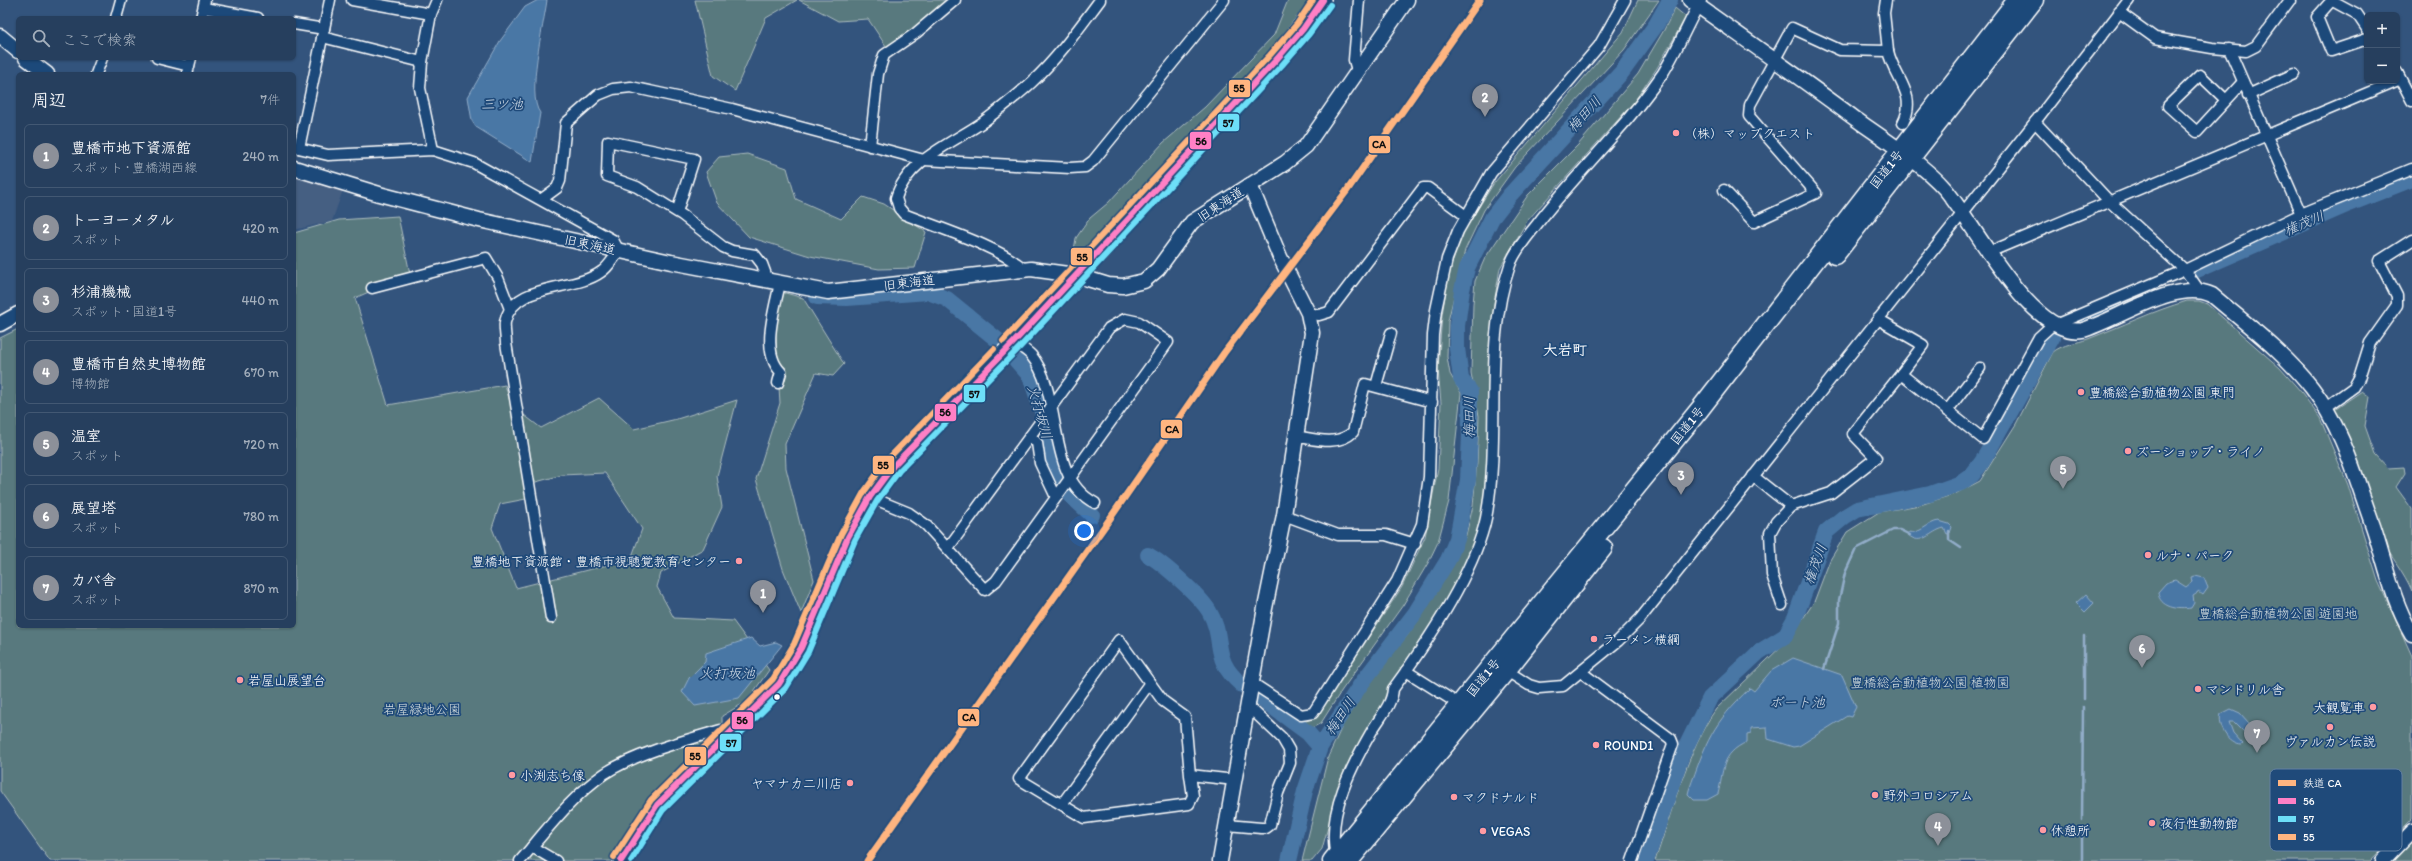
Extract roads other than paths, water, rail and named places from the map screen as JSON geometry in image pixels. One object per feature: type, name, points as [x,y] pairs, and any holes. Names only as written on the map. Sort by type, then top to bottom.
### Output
[{"type":"highway","name":"国道1号","points":[[1905,156],[2017,0]]},
{"type":"highway","name":"国道1号","points":[[1345,858],[1501,667],[1695,415],[1905,156],[2034,0]]},
{"type":"highway","name":"国道1号","points":[[1345,858],[1460,705],[1501,667]]},
{"type":"main road","points":[[621,861],[657,805],[779,684],[801,648],[848,537],[870,497],[893,466],[1008,347],[1276,60],[1303,29],[1323,0]]},
{"type":"street","points":[[117,16],[121,0]]},
{"type":"street","points":[[330,0],[296,147],[328,155],[433,150],[474,163],[542,199],[612,240],[619,251],[602,272],[581,282],[528,294],[510,309],[505,322],[506,343],[551,618]]},
{"type":"street","points":[[352,0],[431,14]]},
{"type":"street","points":[[433,150],[420,88],[422,62],[431,14],[437,0]]},
{"type":"street","points":[[870,146],[879,69],[884,55],[916,33],[955,0]]},
{"type":"street","points":[[1024,269],[1016,262],[984,247],[904,214],[899,208],[896,198],[898,190],[924,160],[983,122],[1034,81],[1058,54],[1100,0]]},
{"type":"street","points":[[542,199],[557,188],[560,181],[566,123],[598,96],[613,89],[631,87],[732,109],[924,160],[1070,168],[1085,167],[1093,161],[1224,0]]},
{"type":"street","points":[[1358,74],[1354,60],[1359,0]]},
{"type":"street","name":"旧東海道","points":[[296,169],[379,194],[471,218],[619,251],[828,292],[1024,269],[1075,275],[1123,286],[1144,281],[1158,269],[1192,222],[1285,163],[1306,146],[1358,74],[1407,0]]},
{"type":"street","points":[[1252,683],[1301,715],[1313,713],[1397,581],[1415,544],[1422,524],[1429,477],[1433,334],[1441,282],[1447,259],[1466,216],[1490,173],[1599,46],[1625,0]]},
{"type":"street","points":[[1886,0],[1884,13],[1888,51],[1894,70],[1908,97],[1908,109],[1903,123]]},
{"type":"street","points":[[1501,667],[1529,685],[1549,689],[1563,686],[1582,672],[1640,619],[2035,122],[2129,0]]},
{"type":"street","points":[[2119,12],[2155,38],[2246,51],[2256,46],[2290,0]]},
{"type":"street","points":[[2364,24],[2357,14],[2332,0],[2317,17],[2331,51],[2364,40]]},
{"type":"street","points":[[1345,858],[1334,840],[1335,822],[1350,777],[1369,736],[1393,699],[1394,689],[1440,618],[1476,553],[1485,519],[1490,483],[1496,343],[1501,298],[1510,264],[1522,244],[1568,186],[1611,138],[1663,72],[1696,2],[1773,61],[1905,156],[1945,189],[1988,253],[2017,289],[2053,325],[2066,331],[2083,330],[2176,292],[2199,290],[2212,295],[2279,353],[2312,388],[2325,408],[2346,449],[2396,600],[2412,634]]},
{"type":"street","points":[[203,9],[246,16]]},
{"type":"street","points":[[296,25],[422,62]]},
{"type":"street","points":[[1724,190],[1754,222],[1816,193],[1749,116],[1750,105],[1792,28],[1840,50],[1888,51]]},
{"type":"street","points":[[0,36],[16,49]]},
{"type":"street","points":[[2229,49],[2301,214]]},
{"type":"street","points":[[29,60],[44,72]]},
{"type":"street","points":[[97,72],[101,60]]},
{"type":"street","points":[[166,60],[189,66]]},
{"type":"street","points":[[2248,95],[2294,74]]},
{"type":"street","points":[[2226,100],[2200,75],[2168,106],[2196,132],[2243,82]]},
{"type":"street","points":[[2400,81],[2412,101]]},
{"type":"street","points":[[1988,253],[2384,84]]},
{"type":"street","points":[[2035,122],[2109,201],[2185,270],[2199,290]]},
{"type":"street","points":[[678,212],[694,159],[608,141],[607,176],[638,187],[678,212],[723,247],[732,251],[755,255],[774,281],[770,344],[776,367],[781,372],[778,383]]},
{"type":"street","points":[[1901,374],[1983,438],[2039,337],[2053,325],[2185,270],[2301,214],[2412,170]]},
{"type":"street","points":[[1220,861],[1284,515],[1312,333],[1308,313],[1280,258],[1250,185]]},
{"type":"street","points":[[1308,313],[1319,315],[1329,312],[1423,188],[1428,188],[1466,216]]},
{"type":"street","points":[[2325,408],[2354,387],[2359,378],[2370,343],[2397,305],[2396,296],[2379,261],[2412,240]]},
{"type":"street","points":[[372,288],[486,258],[503,290],[510,309]]},
{"type":"street","points":[[0,324],[16,315]]},
{"type":"street","points":[[870,497],[909,513],[926,526],[948,548],[985,590],[996,581],[1168,342],[1139,322],[1125,319],[1109,328],[1053,407],[948,548]]},
{"type":"street","points":[[1782,605],[1772,575],[1770,533],[1776,522],[1791,506],[1831,493],[1876,458],[1854,434],[1923,345],[1878,319]]},
{"type":"street","points":[[1376,386],[1391,333]]},
{"type":"street","points":[[1008,347],[1030,354],[1040,370],[1053,407],[1061,454],[1071,477],[1084,498],[1095,503]]},
{"type":"street","points":[[1947,411],[1980,368]]},
{"type":"street","points":[[1295,436],[1327,441],[1346,437],[1353,432],[1365,384],[1432,402]]},
{"type":"street","points":[[1030,436],[1036,443],[1040,463],[1056,497]]},
{"type":"street","points":[[1753,476],[1791,506]]},
{"type":"street","points":[[1284,515],[1338,535],[1386,535],[1415,544]]},
{"type":"street","points":[[1119,640],[1149,684],[1163,701],[1185,717],[1193,796],[1189,804],[1084,818],[1019,779],[1119,640]]},
{"type":"street","points":[[1406,671],[1460,705]]},
{"type":"street","points":[[1582,672],[1671,739],[1673,744],[1632,861]]},
{"type":"street","points":[[1062,804],[1149,684]]},
{"type":"street","points":[[1227,825],[1261,828],[1270,825],[1278,793],[1290,763],[1290,750],[1282,738],[1248,706]]},
{"type":"street","points":[[520,861],[571,803],[605,774],[673,744],[721,730],[728,735]]},
{"type":"street","points":[[1190,775],[1235,780]]},
{"type":"street","points":[[2402,841],[2412,831]]},
{"type":"street","points":[[532,847],[556,861]]},
{"type":"street","points":[[2383,861],[2393,851]]},
{"type":"water","name":"三ツ池","points":[[538,0],[547,0],[535,76],[536,104],[540,113],[532,162],[476,127],[472,121],[468,97],[500,41],[525,7]]},
{"type":"water","points":[[1939,521],[1949,524],[1952,527],[1950,533],[1947,534],[1944,528],[1922,539],[1913,538],[1908,535],[1909,532],[1916,532]]},
{"type":"water","points":[[2195,576],[2204,578],[2208,588],[2203,595],[2199,592],[2193,596],[2194,603],[2191,608],[2181,609],[2170,607],[2162,602],[2158,592],[2166,583],[2175,580],[2186,587],[2192,582],[2191,577]]},
{"type":"water","points":[[2086,594],[2094,603],[2085,612],[2076,603]]},
{"type":"water","name":"火打坂池","points":[[751,638],[760,646],[776,642],[782,645],[739,698],[695,706],[682,692],[689,678],[705,662],[706,653]]},
{"type":"water","name":"ボート池","points":[[1793,658],[1842,675],[1856,707],[1851,717],[1847,716],[1799,746],[1793,747],[1768,739],[1767,727],[1751,728],[1751,733],[1747,734],[1747,742],[1732,752],[1725,764],[1718,794],[1707,800],[1694,800],[1688,794],[1689,790],[1700,759],[1718,723],[1750,688],[1754,691],[1771,671]]},
{"type":"water","points":[[2231,709],[2240,713],[2257,732],[2256,736],[2252,740],[2234,722],[2229,722],[2233,733],[2243,744],[2242,745],[2233,742],[2222,729],[2220,719],[2221,714]]},
{"type":"waterway","name":"梅田川","points":[[1289,861],[1305,791],[1320,747],[1361,684],[1416,612],[1448,560],[1457,539],[1468,480],[1470,435],[1470,391],[1461,379],[1457,348],[1457,326],[1467,268],[1492,218],[1509,196],[1622,72],[1656,25],[1670,0]]},
{"type":"waterway","name":"権茂川","points":[[2197,270],[2349,204],[2412,179]]},
{"type":"waterway","name":"権茂川","points":[[2080,321],[2150,290]]},
{"type":"waterway","name":"火打坂川","points":[[817,297],[847,298],[928,292],[947,299],[1000,342],[1030,376],[1046,423],[1055,472],[1070,495],[1092,515]]},
{"type":"waterway","name":"権茂川","points":[[1646,861],[1681,757],[1710,698],[1759,652],[1785,636],[1795,618],[1826,532],[1844,517],[1857,509],[1930,494],[1961,483],[1972,475],[1982,462],[2052,338]]},
{"type":"waterway","points":[[1824,669],[1839,623],[1839,600],[1845,573],[1856,549],[1893,530],[1900,530],[1910,535]]},
{"type":"waterway","points":[[1949,531],[1949,540],[1961,548]]},
{"type":"waterway","name":"火打坂川","points":[[1148,555],[1181,580],[1198,597],[1209,611],[1214,621],[1222,658],[1226,667],[1232,676],[1242,685]]},
{"type":"waterway","points":[[2084,636],[2084,699]]},
{"type":"waterway","name":"火打坂川","points":[[1255,694],[1308,733],[1320,747]]},
{"type":"waterway","points":[[2082,820],[2083,707]]},
{"type":"waterway","points":[[2082,828],[2082,861]]},
{"type":"rail line","name":"CA","points":[[867,861],[1109,520],[1224,353],[1346,192],[1480,0]]},
{"type":"place","name":"トーヨーメタル","points":[[1485,117]]},
{"type":"place","name":"（株）マップクエスト","points":[[1676,133]]},
{"type":"place","name":"豊橋総合動植物公園 東門","points":[[2081,392]]},
{"type":"place","name":"ズーショップ・ライノ","points":[[2128,451]]},
{"type":"place","name":"温室","points":[[2063,489]]},
{"type":"place","name":"杉浦機械","points":[[1681,495]]},
{"type":"place","name":"ルナ・パーク","points":[[2148,555]]},
{"type":"place","name":"豊橋地下資源館・豊橋市視聴覚教育センター","points":[[739,561]]},
{"type":"place","name":"豊橋市地下資源館","points":[[763,613]]},
{"type":"place","name":"ラーメン横綱","points":[[1594,639]]},
{"type":"place","name":"展望塔","points":[[2142,668]]},
{"type":"place","name":"岩屋山展望台","points":[[240,680]]},
{"type":"place","name":"マンドリル舎","points":[[2198,689]]},
{"type":"place","name":"大観覧車","points":[[2373,707]]},
{"type":"place","name":"ヴァルカン伝説","points":[[2330,727]]},
{"type":"place","name":"ROUND1","points":[[1596,745]]},
{"type":"place","name":"カバ舎","points":[[2257,753]]},
{"type":"place","name":"小渕志ち像","points":[[512,775]]},
{"type":"place","name":"ヤマナカ二川店","points":[[850,783]]},
{"type":"place","name":"野外コロシアム","points":[[1875,795]]},
{"type":"place","name":"マクドナルド","points":[[1454,797]]},
{"type":"place","name":"夜行性動物館","points":[[2152,823]]},
{"type":"place","name":"休憩所","points":[[2043,830]]},
{"type":"place","name":"VEGAS","points":[[1483,831]]},
{"type":"place","name":"豊橋市自然史博物館","points":[[1938,846]]},
{"type":"district","name":"大岩町","points":[[1565,350]]},
{"type":"park label","name":"豊橋総合動植物公園 遊園地","points":[[2278,613]]},
{"type":"park label","name":"豊橋総合動植物公園 植物園","points":[[1930,682]]},
{"type":"park label","name":"岩屋緑地公園","points":[[422,709]]}]
